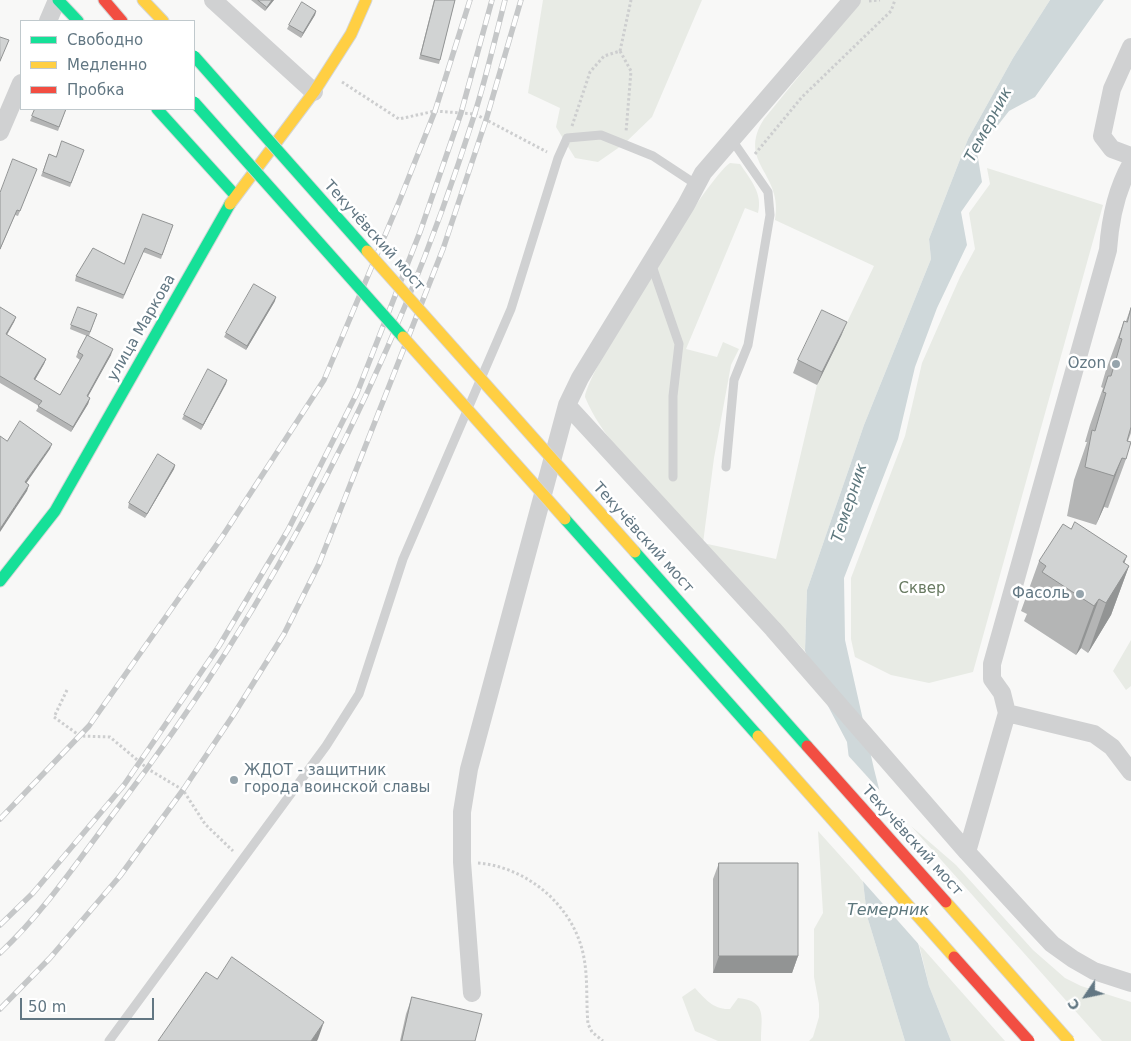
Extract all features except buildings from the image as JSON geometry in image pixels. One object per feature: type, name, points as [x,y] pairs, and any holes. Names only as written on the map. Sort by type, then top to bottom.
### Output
[{"type":"main road","points":[[58,0],[77,20]]},
{"type":"main road","points":[[104,0],[121,20]]},
{"type":"main road","points":[[143,0],[162,20]]},
{"type":"main road","name":"улица Маркова","points":[[0,581],[54,511],[235,195],[314,92],[351,34],[366,0]]},
{"type":"main road","name":"Текучёвский мост","points":[[195,57],[1069,1041]]},
{"type":"main road","points":[[195,103],[1029,1041]]},
{"type":"main road","points":[[158,110],[235,195]]},
{"type":"street","points":[[48,20],[58,0]]},
{"type":"street","points":[[213,0],[314,92]]},
{"type":"street","points":[[472,993],[462,862],[462,812],[469,769],[567,405],[580,378],[703,173],[852,0]]},
{"type":"street","points":[[1131,47],[1112,89],[1102,127],[1102,136],[1105,142],[1112,148],[1131,156]]},
{"type":"street","points":[[0,132],[20,85]]},
{"type":"street","points":[[967,852],[1006,713],[1002,693],[992,679],[992,664],[1108,250],[1110,226],[1116,201],[1131,164]]},
{"type":"street","points":[[567,405],[773,629],[967,852],[1052,944],[1094,971],[1131,984]]},
{"type":"street","points":[[1006,713],[1094,734],[1112,748],[1131,772]]},
{"type":"lane","points":[[109,1041],[326,746],[359,694],[403,559],[511,309],[558,158],[567,138],[601,135],[654,156],[696,185]]},
{"type":"lane","points":[[726,467],[734,380],[748,345],[770,215],[768,192],[732,140]]},
{"type":"lane","points":[[651,262],[679,344],[673,396],[673,477]]},
{"type":"path","points":[[624,144],[631,71],[620,51],[631,0]]},
{"type":"path","points":[[748,162],[802,97],[891,12],[895,0]]},
{"type":"path","points":[[567,138],[590,72],[604,56],[620,51]]},
{"type":"path","points":[[326,72],[399,119],[435,111],[475,114],[522,137],[558,158]]},
{"type":"path","points":[[67,690],[54,718],[80,736],[110,737],[148,769],[183,790],[205,824],[241,861]]},
{"type":"path","points":[[462,862],[489,864],[510,869],[532,881],[554,900],[573,926],[584,958],[588,1024],[603,1041]]},
{"type":"green space","points":[[543,0],[702,0],[652,117],[624,144],[598,162],[575,158],[556,127],[560,108],[528,93]]},
{"type":"green space","points":[[861,0],[1050,0],[1013,58],[968,139],[929,239],[931,259],[864,425],[807,590],[805,651],[704,543],[776,559],[817,385],[874,266],[775,220],[776,204],[773,191],[755,147],[757,134],[764,119]]},
{"type":"green space","points":[[730,163],[740,164],[755,187],[759,206],[758,213],[745,208],[686,349],[717,357],[723,342],[739,349],[731,365],[714,458],[703,542],[609,438],[585,397],[605,352],[650,276],[698,202]]},
{"type":"green space","name":"Сквер","points":[[987,168],[1103,205],[973,672],[929,683],[891,675],[855,657],[851,639],[851,578],[905,436],[922,363],[960,277],[975,249],[969,213],[990,184]]},
{"type":"green space","points":[[1131,640],[1131,686],[1126,690],[1113,671]]},
{"type":"green space","points":[[911,826],[956,865],[1033,950],[1065,978],[1081,986],[1131,1002],[1131,1041],[1102,1041]]},
{"type":"green space","points":[[818,831],[863,881],[867,916],[905,1041],[809,1041],[813,1037],[819,1017],[819,1004],[814,977],[814,929],[823,913]]},
{"type":"green space","points":[[919,944],[1005,1041],[951,1041],[929,986]]},
{"type":"green space","points":[[695,988],[710,1003],[719,1008],[730,1009],[738,998],[754,1003],[761,1012],[761,1041],[718,1041],[695,1031],[682,997]]},
{"type":"water","name":"Темерник","points":[[1050,0],[1104,0],[1035,97],[1009,111],[977,152],[982,182],[961,212],[967,245],[937,308],[915,367],[898,439],[844,578],[845,640],[874,769],[929,986],[951,1041],[905,1041],[867,916],[847,742],[828,706],[805,651],[807,590],[864,425],[931,259],[929,239],[968,139],[1013,58]]},
{"type":"pier","points":[[845,752],[884,795],[922,948],[860,878]]},
{"type":"railway","points":[[0,819],[89,726],[222,537],[324,380],[435,111],[470,0]]},
{"type":"railway","points":[[0,925],[33,893],[124,785],[219,646],[288,530],[357,393],[420,232],[461,113],[492,0]]},
{"type":"railway","points":[[0,953],[32,920],[62,884],[175,729],[229,648],[279,564],[326,478],[368,390],[407,300],[442,209],[474,116],[505,0]]},
{"type":"railway","points":[[0,1009],[50,958],[120,876],[183,790],[234,714],[284,634],[319,564],[443,249],[486,120],[521,0]]},
{"type":"traffic: fast","points":[[58,0],[77,20]]},
{"type":"traffic: fast","points":[[195,57],[367,251]]},
{"type":"traffic: fast","points":[[195,103],[403,337]]},
{"type":"traffic: fast","points":[[158,110],[235,195]]},
{"type":"traffic: fast","points":[[0,581],[55,511],[230,204]]},
{"type":"traffic: fast","points":[[565,519],[758,736]]},
{"type":"traffic: fast","points":[[635,552],[807,746]]},
{"type":"traffic: slow","points":[[143,0],[162,20]]},
{"type":"traffic: slow","points":[[230,204],[314,92],[351,34],[366,0]]},
{"type":"traffic: slow","points":[[367,251],[635,552]]},
{"type":"traffic: slow","points":[[403,337],[565,519]]},
{"type":"traffic: slow","points":[[758,736],[954,957]]},
{"type":"traffic: slow","points":[[946,902],[1069,1041]]},
{"type":"traffic: jam","points":[[104,0],[121,20]]},
{"type":"traffic: jam","points":[[807,746],[946,902]]},
{"type":"traffic: jam","points":[[954,957],[1029,1041]]},
{"type":"place","name":"Ozon","points":[[1116,364]]},
{"type":"place","name":"Фасоль","points":[[1080,594]]},
{"type":"place","name":"ЖДОТ - защитник города воинской славы","points":[[234,780]]}]
